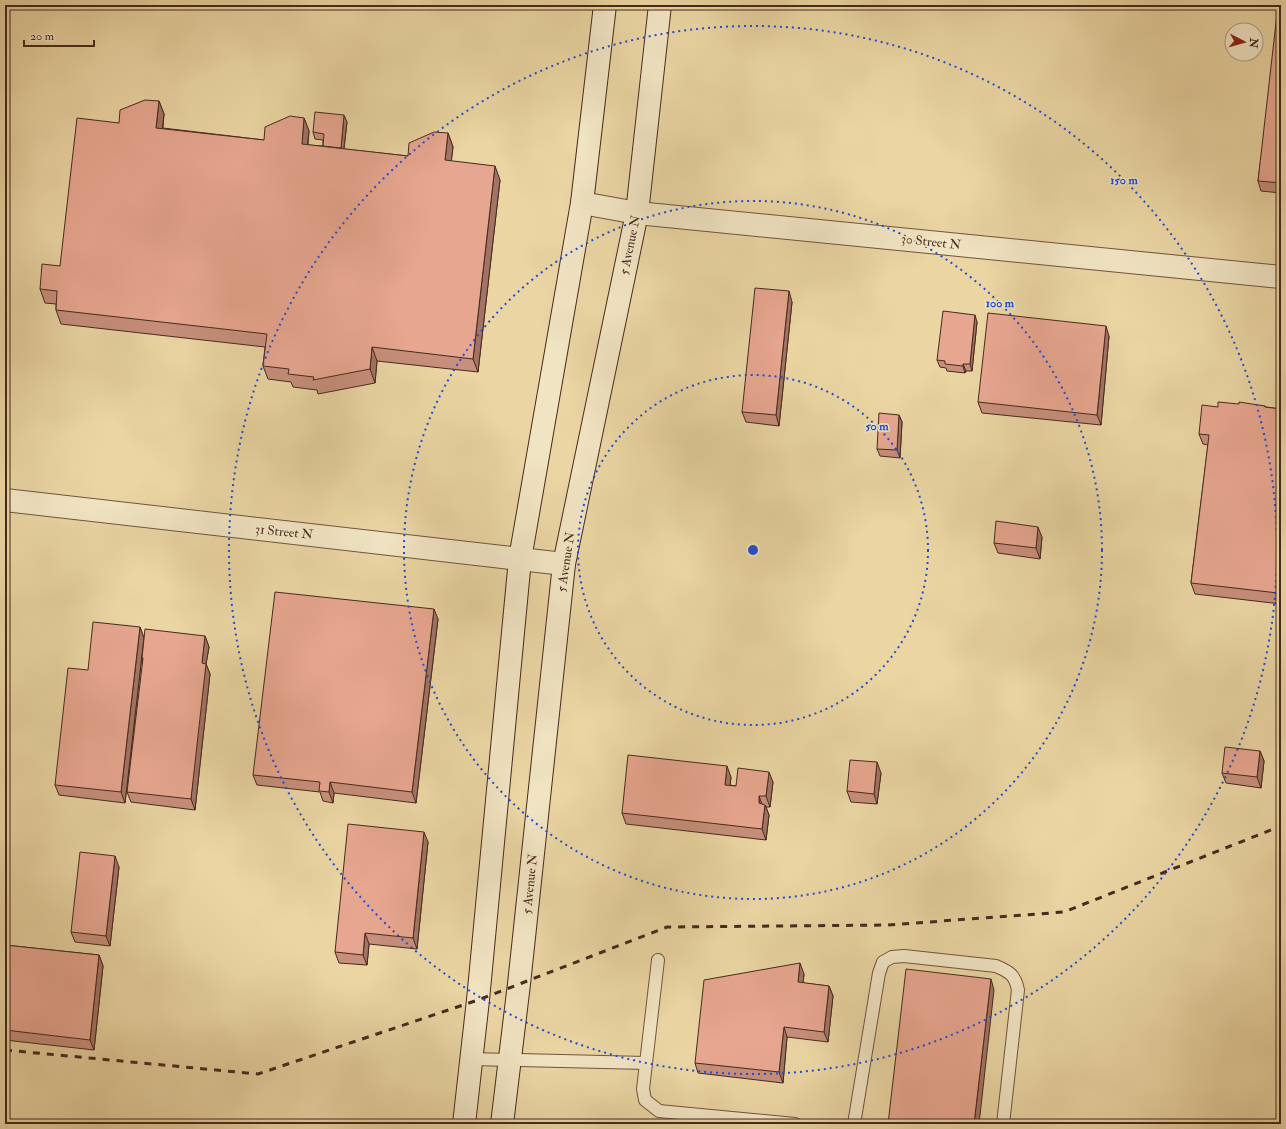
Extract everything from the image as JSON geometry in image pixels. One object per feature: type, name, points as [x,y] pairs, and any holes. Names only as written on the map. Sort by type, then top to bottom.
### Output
[{"type":"main road","points":[[464,1124],[479,992],[520,559],[582,203],[605,5]]},
{"type":"main road","name":"5 Avenue N","points":[[502,1124],[564,564],[637,213],[660,5]]},
{"type":"main road","name":"30 Street N","points":[[582,203],[637,213],[1281,277]]},
{"type":"main road","name":"31 Street N","points":[[5,500],[564,564]]},
{"type":"lane","points":[[854,1124],[879,973],[883,962],[892,957],[904,956],[996,966],[1007,971],[1016,980],[1018,990],[1003,1124]]},
{"type":"lane","points":[[658,960],[643,1089],[645,1100],[659,1111],[795,1124]]},
{"type":"lane","points":[[471,1059],[646,1063]]},
{"type":"building","points":[[1278,5],[1281,5],[1281,183],[1258,181]]},
{"type":"building","points":[[145,100],[159,101],[156,128],[264,140],[265,127],[290,116],[304,118],[302,144],[408,156],[409,143],[434,132],[448,133],[445,160],[495,166],[473,359],[372,347],[370,369],[313,380],[314,377],[288,374],[289,369],[263,366],[267,334],[56,310],[57,291],[40,289],[42,264],[60,266],[77,118],[119,123],[120,110]]},
{"type":"building","points":[[315,112],[344,115],[341,148],[323,146],[324,134],[313,132]]},
{"type":"building","points":[[755,288],[789,291],[776,415],[742,412]]},
{"type":"building","points":[[943,311],[975,315],[970,364],[963,364],[963,366],[945,364],[945,361],[937,360]]},
{"type":"building","points":[[988,313],[1106,326],[1097,415],[978,402]]},
{"type":"building","points":[[1218,402],[1239,404],[1239,402],[1281,409],[1281,563],[1278,593],[1191,583],[1209,435],[1199,434],[1202,405],[1218,407]]},
{"type":"building","points":[[879,413],[899,415],[897,450],[877,449]]},
{"type":"building","points":[[996,521],[1038,527],[1036,548],[994,543]]},
{"type":"building","points":[[275,592],[434,609],[412,792],[330,782],[329,792],[319,791],[320,782],[253,775]]},
{"type":"building","points":[[93,622],[140,627],[121,792],[55,785],[68,668],[88,670]]},
{"type":"building","points":[[145,629],[205,636],[202,663],[206,664],[191,799],[127,792]]},
{"type":"building","points":[[1225,747],[1260,751],[1257,777],[1222,773]]},
{"type":"building","points":[[628,755],[727,766],[725,785],[736,786],[738,768],[769,772],[766,796],[759,796],[759,803],[765,805],[762,829],[622,813]]},
{"type":"building","points":[[850,760],[877,762],[874,794],[847,791]]},
{"type":"building","points":[[348,824],[424,832],[413,938],[365,933],[363,955],[335,952]]},
{"type":"building","points":[[80,852],[115,856],[106,936],[71,932]]},
{"type":"building","points":[[5,945],[99,955],[90,1040],[5,1030]]},
{"type":"building","points":[[800,963],[798,982],[829,986],[824,1032],[784,1027],[779,1072],[695,1063],[704,980]]},
{"type":"building","points":[[906,969],[991,979],[974,1124],[888,1124]]},
{"type":"railway","points":[[5,1050],[258,1074],[478,1000],[667,927],[888,925],[1064,912],[1281,826]]}]
